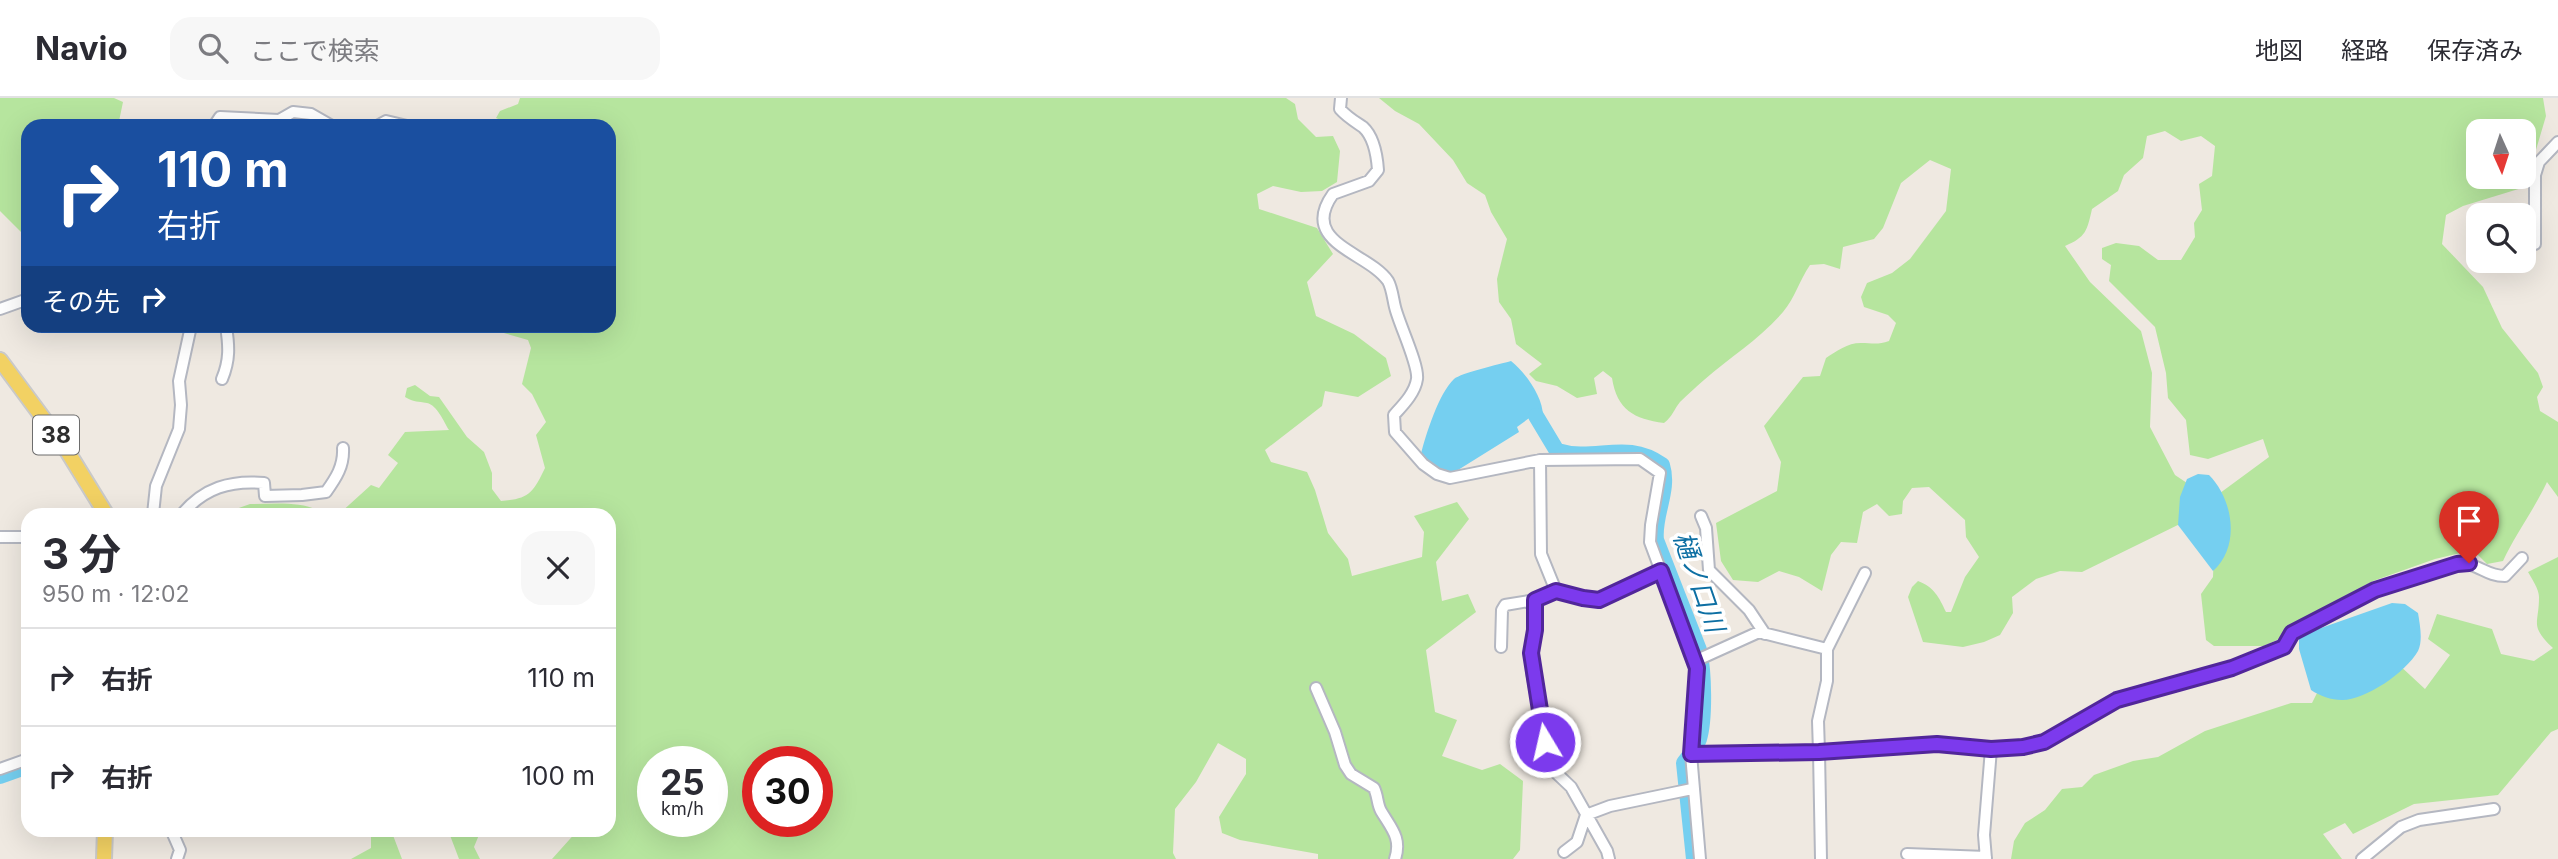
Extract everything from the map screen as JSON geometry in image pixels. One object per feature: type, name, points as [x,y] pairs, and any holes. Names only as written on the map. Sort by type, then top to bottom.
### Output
[{"type":"main road","name":"38","points":[[0,360],[65,449],[102,508]]},
{"type":"main road","points":[[104,859],[105,837]]},
{"type":"street","points":[[1341,98],[1340,109],[1371,137],[1378,170],[1369,181],[1333,194],[1325,212],[1324,223],[1335,242],[1388,282],[1418,377],[1408,398],[1394,415],[1395,432],[1423,464],[1437,474],[1450,478],[1540,460],[1640,459],[1660,473],[1650,542],[1697,668],[1691,754],[1700,859]]},
{"type":"street","points":[[281,119],[293,112],[311,114],[320,119]]},
{"type":"street","points":[[219,119],[259,119]]},
{"type":"street","points":[[2535,203],[2535,175],[2539,162],[2558,142]]},
{"type":"street","points":[[0,309],[21,302]]},
{"type":"street","points":[[154,508],[156,486],[179,429],[179,381],[189,333]]},
{"type":"street","points":[[222,379],[229,362],[227,333]]},
{"type":"street","points":[[187,508],[210,490],[226,484],[264,482],[265,496],[326,492],[344,461],[343,448]]},
{"type":"street","points":[[1540,460],[1541,554],[1556,591]]},
{"type":"street","points":[[1701,516],[1706,528],[1709,570],[1749,610],[1765,634]]},
{"type":"street","points":[[0,537],[21,537]]},
{"type":"street","points":[[1691,754],[1819,752],[1937,744],[1991,749],[2023,747],[2044,742],[2117,700],[2232,668],[2284,647],[2292,633],[2375,590],[2457,564],[2469,563],[2493,576],[2505,576],[2522,558]]},
{"type":"street","points":[[1501,648],[1502,610],[1505,605],[1535,600],[1556,591],[1599,600],[1661,571]]},
{"type":"street","points":[[1821,859],[1818,720],[1827,681],[1827,649],[1866,573]]},
{"type":"street","points":[[1535,600],[1532,672],[1548,758],[1552,769],[1571,788],[1609,859]]},
{"type":"street","points":[[1695,661],[1759,632],[1827,649]]},
{"type":"street","points":[[1316,688],[1335,732],[1345,765],[1351,774],[1374,788],[1379,808],[1397,837],[1395,859]]},
{"type":"street","points":[[1907,854],[1986,858],[1984,835],[1991,749]]},
{"type":"street","points":[[0,769],[21,762]]},
{"type":"street","points":[[1564,852],[1577,842],[1587,815],[1610,806],[1692,789]]},
{"type":"street","points":[[2362,859],[2401,827],[2419,820],[2494,809]]},
{"type":"street","points":[[174,837],[180,850],[177,859]]},
{"type":"green space","points":[[0,98],[114,98],[123,102],[119,119],[21,119],[21,232],[0,211]]},
{"type":"green space","points":[[520,98],[1286,98],[1295,104],[1298,119],[1316,137],[1333,136],[1340,151],[1337,182],[1322,191],[1301,192],[1273,186],[1257,194],[1259,209],[1317,228],[1333,254],[1307,282],[1316,316],[1354,334],[1386,358],[1391,376],[1358,397],[1325,391],[1322,406],[1265,450],[1271,462],[1307,472],[1328,533],[1348,559],[1352,576],[1422,557],[1424,532],[1414,516],[1457,502],[1469,519],[1436,562],[1442,601],[1468,594],[1476,612],[1426,650],[1435,712],[1457,720],[1442,756],[1482,770],[1500,764],[1523,781],[1520,850],[1513,859],[1318,859],[1318,854],[1240,840],[1222,833],[1219,817],[1246,774],[1246,759],[1218,743],[1196,782],[1175,809],[1173,853],[1176,859],[552,859],[572,837],[616,837],[616,508],[346,508],[371,485],[379,488],[398,463],[388,455],[405,432],[449,430],[431,404],[405,397],[407,388],[415,385],[430,396],[439,397],[467,437],[484,452],[492,473],[492,489],[501,501],[518,499],[529,493],[545,468],[536,435],[546,422],[532,394],[522,384],[531,348],[528,340],[504,333],[616,333],[616,119],[496,118],[500,111],[518,104]]},
{"type":"green space","points":[[1379,98],[2543,98],[2546,116],[2536,150],[2536,119],[2466,119],[2466,189],[2518,189],[2466,203],[2446,215],[2442,244],[2466,269],[2466,273],[2470,273],[2483,287],[2502,328],[2538,373],[2543,387],[2537,397],[2540,411],[2558,422],[2558,497],[2547,482],[2503,561],[2487,564],[2473,550],[2435,559],[2373,581],[2290,625],[2279,639],[2264,646],[2214,646],[2206,640],[2201,594],[2213,577],[2216,496],[2269,457],[2263,439],[2208,459],[2190,455],[2186,420],[2168,398],[2166,373],[2155,327],[2109,281],[2111,265],[2102,259],[2102,248],[2116,243],[2139,246],[2158,260],[2181,260],[2195,237],[2194,223],[2202,210],[2199,184],[2212,176],[2215,146],[2201,136],[2181,141],[2165,131],[2147,136],[2143,158],[2124,175],[2118,191],[2092,209],[2087,228],[2081,236],[2065,246],[2090,282],[2141,331],[2152,373],[2150,427],[2175,475],[2190,485],[2186,521],[2082,572],[2060,571],[2036,579],[2012,597],[2013,613],[2000,635],[1963,647],[1923,642],[1908,597],[1918,581],[1924,583],[1932,589],[1946,612],[1951,612],[1965,577],[1979,557],[1966,537],[1965,520],[1929,487],[1912,488],[1903,501],[1902,514],[1889,516],[1877,504],[1863,512],[1857,543],[1841,542],[1831,555],[1822,591],[1799,577],[1779,571],[1758,582],[1733,580],[1721,561],[1716,523],[1777,491],[1781,462],[1764,426],[1803,377],[1820,376],[1826,358],[1851,344],[1889,341],[1896,323],[1888,315],[1864,307],[1861,297],[1867,283],[1892,273],[1910,259],[1946,211],[1951,169],[1930,160],[1901,183],[1883,228],[1874,239],[1843,247],[1840,269],[1824,264],[1810,265],[1791,301],[1774,322],[1689,393],[1664,423],[1644,419],[1629,411],[1618,398],[1612,378],[1603,371],[1594,378],[1597,394],[1577,398],[1557,386],[1536,381],[1529,374],[1542,364],[1516,344],[1511,319],[1499,302],[1497,279],[1507,239],[1491,212],[1485,195],[1467,183],[1453,160],[1419,124],[1395,111]]},
{"type":"green space","points":[[279,503],[311,508],[239,508],[250,504]]},
{"type":"green space","points":[[2558,557],[2558,729],[2551,732],[2498,795],[2414,804],[2353,834],[2345,823],[2323,834],[2342,859],[2011,859],[2014,841],[2025,823],[2045,810],[2062,789],[2082,787],[2094,775],[2133,761],[2158,757],[2205,731],[2291,703],[2312,703],[2319,689],[2397,663],[2425,689],[2450,655],[2428,639],[2437,614],[2492,629],[2501,654],[2534,661],[2553,648],[2538,629],[2539,594],[2528,572]]},
{"type":"green space","points":[[371,837],[394,837],[402,859],[351,859],[371,848]]},
{"type":"green space","points":[[451,837],[478,837],[474,847],[480,859],[459,859]]},
{"type":"water","points":[[1511,361],[1533,386],[1543,416],[1535,420],[1532,416],[1517,427],[1519,432],[1458,470],[1449,474],[1434,468],[1421,454],[1434,414],[1448,385],[1464,374]]},
{"type":"water","points":[[2198,474],[2209,475],[2224,497],[2228,509],[2228,549],[2213,571],[2178,525],[2180,497],[2187,479]]},
{"type":"water","points":[[2392,603],[2405,604],[2418,613],[2421,633],[2418,651],[2404,668],[2373,690],[2352,699],[2330,698],[2311,690],[2299,649],[2299,639],[2304,634]]},
{"type":"waterway","name":"樋ノ口川","points":[[1536,416],[1557,451],[1585,455],[1623,452],[1648,457],[1662,465],[1664,484],[1656,540],[1699,650],[1702,670],[1701,730],[1696,745],[1684,763],[1694,859]]},
{"type":"waterway","points":[[0,776],[21,768]]},
{"type":"route","points":[[1545,742],[1531,653],[1535,630],[1535,600],[1556,591],[1599,600],[1661,571],[1697,668],[1691,754],[1819,752],[1937,744],[1991,749],[2023,747],[2044,742],[2117,700],[2232,668],[2284,647],[2292,633],[2375,590],[2457,564],[2469,563]]}]
